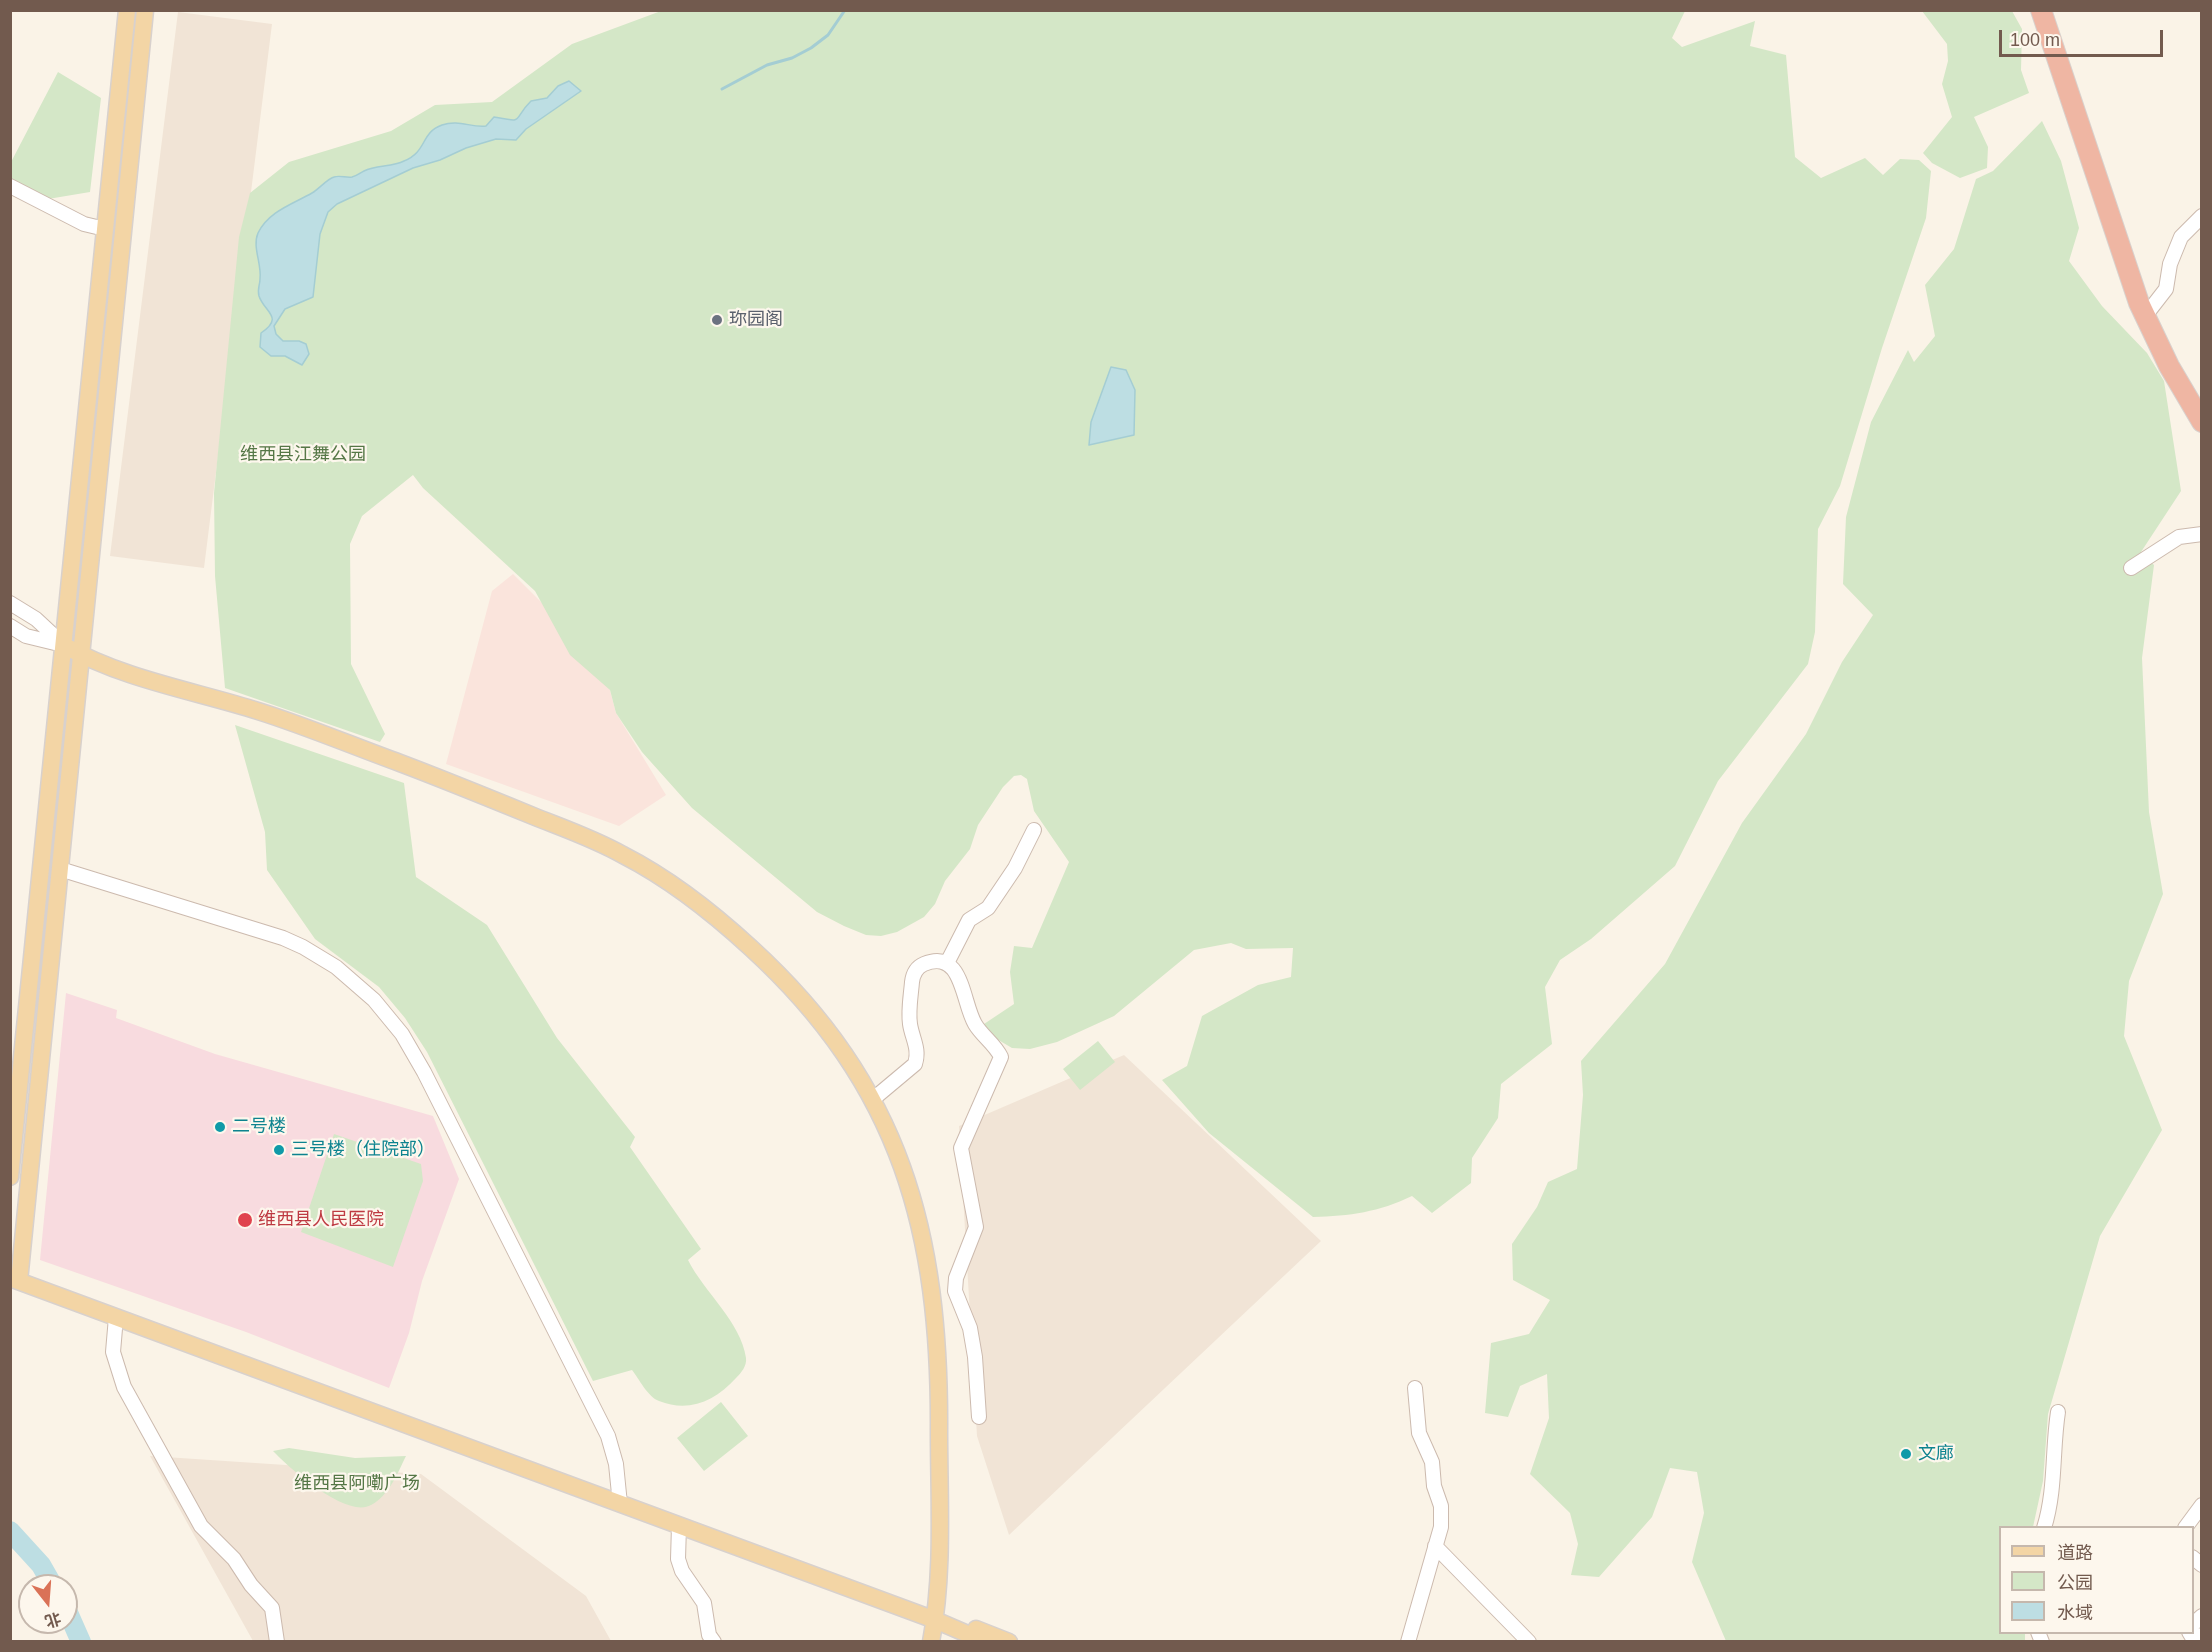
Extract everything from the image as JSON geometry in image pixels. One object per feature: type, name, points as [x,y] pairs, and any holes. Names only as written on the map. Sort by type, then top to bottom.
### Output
[{"type":"highway","points":[[2041,10],[2145,316],[2169,366],[2202,422]]},
{"type":"main road","points":[[10,1177],[127,10]]},
{"type":"main road","points":[[145,10],[60,869],[15,1279],[935,1620],[986,1641]]},
{"type":"main road","points":[[65,646],[97,663],[261,712],[430,774],[630,858],[719,920],[768,964],[830,1034],[872,1100],[908,1181],[926,1251],[935,1308],[939,1381],[939,1558],[935,1620],[931,1641]]},
{"type":"main road","points":[[935,1620],[972,1627],[1009,1641]]},
{"type":"street","points":[[10,186],[84,224],[105,229]]},
{"type":"street","points":[[2145,316],[2166,289],[2170,264],[2181,237],[2202,216]]},
{"type":"street","points":[[2131,568],[2180,537],[2202,534]]},
{"type":"street","points":[[10,603],[36,619],[65,646]]},
{"type":"street","points":[[10,626],[26,636],[65,646]]},
{"type":"street","points":[[946,963],[969,920],[988,908],[1015,868],[1034,830]]},
{"type":"street","points":[[60,869],[284,938],[336,967],[374,1000],[402,1034],[424,1072],[608,1436],[616,1464],[620,1504]]},
{"type":"street","points":[[872,1100],[915,1064],[916,1047],[909,1011],[915,972],[920,966],[935,960],[946,963],[963,986],[976,1026],[1000,1057],[998,1069],[961,1148],[976,1227],[956,1278],[955,1291],[972,1337],[979,1417]]},
{"type":"street","points":[[116,1317],[113,1352],[124,1387],[201,1526],[234,1559],[251,1585],[272,1608],[277,1641]]},
{"type":"street","points":[[1408,1641],[1440,1527],[1441,1506],[1434,1486],[1432,1462],[1419,1433],[1415,1388]]},
{"type":"street","points":[[2044,1526],[2050,1506],[2053,1445],[2058,1412]]},
{"type":"street","points":[[2186,1526],[2202,1505]]},
{"type":"street","points":[[680,1526],[678,1559],[682,1571],[704,1603],[709,1635],[714,1641]]},
{"type":"street","points":[[1435,1546],[1529,1641]]},
{"type":"shaded area","points":[[178,12],[272,24],[204,568],[110,556]]},
{"type":"shaded area","points":[[513,574],[603,664],[616,713],[666,795],[619,826],[446,764],[492,591]]},
{"type":"shaded area","name":"维西县人民医院","points":[[66,993],[117,1010],[116,1018],[215,1054],[433,1116],[459,1179],[422,1281],[409,1333],[389,1388],[246,1332],[40,1260]]},
{"type":"shaded area","points":[[1124,1055],[1321,1241],[1009,1535],[977,1436],[959,1126]]},
{"type":"shaded area","points":[[150,1456],[421,1474],[586,1596],[611,1641],[253,1641]]},
{"type":"green space","name":"维西县江舞公园","points":[[661,11],[1685,11],[1672,38],[1682,47],[1755,21],[1750,46],[1786,55],[1795,157],[1821,178],[1865,158],[1883,175],[1900,159],[1919,160],[1931,171],[1926,218],[1882,348],[1840,486],[1818,529],[1815,632],[1808,664],[1718,781],[1675,866],[1591,939],[1560,960],[1545,987],[1552,1044],[1501,1084],[1498,1118],[1472,1158],[1471,1183],[1432,1213],[1412,1196],[1388,1206],[1364,1212],[1313,1217],[1209,1133],[1162,1080],[1187,1066],[1202,1016],[1258,985],[1291,977],[1293,948],[1246,949],[1231,943],[1194,950],[1114,1016],[1057,1042],[1030,1049],[1012,1048],[990,1035],[984,1024],[1014,1004],[1010,972],[1014,946],[1032,948],[1069,862],[1034,811],[1027,779],[1021,775],[1014,776],[1003,787],[978,825],[970,849],[945,881],[935,904],[924,917],[897,932],[881,936],[866,935],[844,926],[817,912],[692,808],[642,752],[616,713],[610,690],[570,655],[535,591],[423,488],[413,475],[362,516],[350,544],[351,664],[385,734],[380,742],[225,688],[215,576],[214,493],[239,237],[250,193],[289,162],[391,131],[435,105],[492,102],[572,44]]},
{"type":"green space","points":[[1922,11],[2012,11],[2022,29],[2021,70],[2029,93],[1974,117],[1988,147],[1987,168],[1960,178],[1932,163],[1923,153],[1952,117],[1942,84],[1948,61],[1947,44]]},
{"type":"green space","points":[[58,72],[101,98],[90,192],[48,199],[11,179],[10,164]]},
{"type":"green space","points":[[2042,121],[2061,161],[2079,228],[2069,261],[2102,306],[2147,353],[2164,381],[2181,491],[2141,552],[2154,565],[2142,658],[2149,812],[2163,894],[2129,981],[2124,1036],[2162,1130],[2100,1236],[2048,1414],[2043,1481],[2033,1526],[1999,1526],[1999,1634],[2025,1634],[2025,1641],[1726,1641],[1692,1562],[1704,1513],[1697,1472],[1670,1468],[1652,1517],[1599,1577],[1571,1575],[1578,1544],[1570,1513],[1530,1474],[1549,1418],[1547,1374],[1520,1386],[1508,1417],[1485,1413],[1491,1343],[1529,1334],[1550,1300],[1513,1280],[1512,1244],[1537,1207],[1548,1182],[1577,1169],[1583,1095],[1581,1061],[1665,964],[1742,823],[1806,734],[1842,662],[1873,615],[1843,584],[1846,517],[1871,422],[1908,350],[1914,362],[1935,336],[1925,285],[1954,249],[1976,179],[1993,171]]},
{"type":"green space","points":[[235,725],[404,783],[416,877],[487,925],[557,1038],[635,1137],[630,1147],[701,1249],[688,1260],[730,1320],[743,1345],[746,1358],[742,1372],[719,1393],[701,1403],[681,1406],[655,1399],[647,1392],[632,1370],[593,1381],[427,1052],[405,1018],[379,987],[315,939],[267,870],[265,832]]},
{"type":"green space","points":[[1098,1041],[1115,1062],[1080,1090],[1063,1069]]},
{"type":"green space","points":[[334,1134],[421,1164],[423,1181],[393,1267],[301,1232]]},
{"type":"green space","points":[[721,1402],[748,1436],[704,1471],[677,1438]]},
{"type":"green space","name":"维西县阿嘞广场","points":[[289,1448],[355,1458],[406,1456],[383,1496],[371,1505],[361,1507],[348,1505],[319,1490],[273,1451]]},
{"type":"water","points":[[569,81],[581,91],[526,129],[516,140],[496,139],[466,148],[440,160],[413,168],[337,204],[328,212],[320,234],[313,297],[285,309],[274,326],[276,334],[283,341],[299,341],[306,344],[309,354],[302,365],[285,356],[271,356],[260,347],[261,333],[272,323],[272,318],[258,291],[260,273],[256,238],[268,219],[312,193],[331,178],[354,177],[369,169],[399,163],[412,157],[435,128],[448,123],[486,126],[494,117],[517,119],[531,101],[547,98],[558,86]]},
{"type":"water","points":[[1111,367],[1126,370],[1135,390],[1134,435],[1089,445],[1091,422]]},
{"type":"waterway","points":[[722,89],[767,65],[792,58],[811,48],[828,35],[845,10]]},
{"type":"waterway","points":[[10,1531],[41,1565],[46,1574]]},
{"type":"waterway","points":[[77,1634],[81,1642]]},
{"type":"place","name":"珎园阁","points":[[717,320]]},
{"type":"place","name":"二号楼","points":[[220,1127]]},
{"type":"place","name":"三号楼（住院部）","points":[[279,1150]]},
{"type":"place","name":"维西县人民医院","points":[[245,1220]]},
{"type":"place","name":"文廊","points":[[1906,1454]]}]
